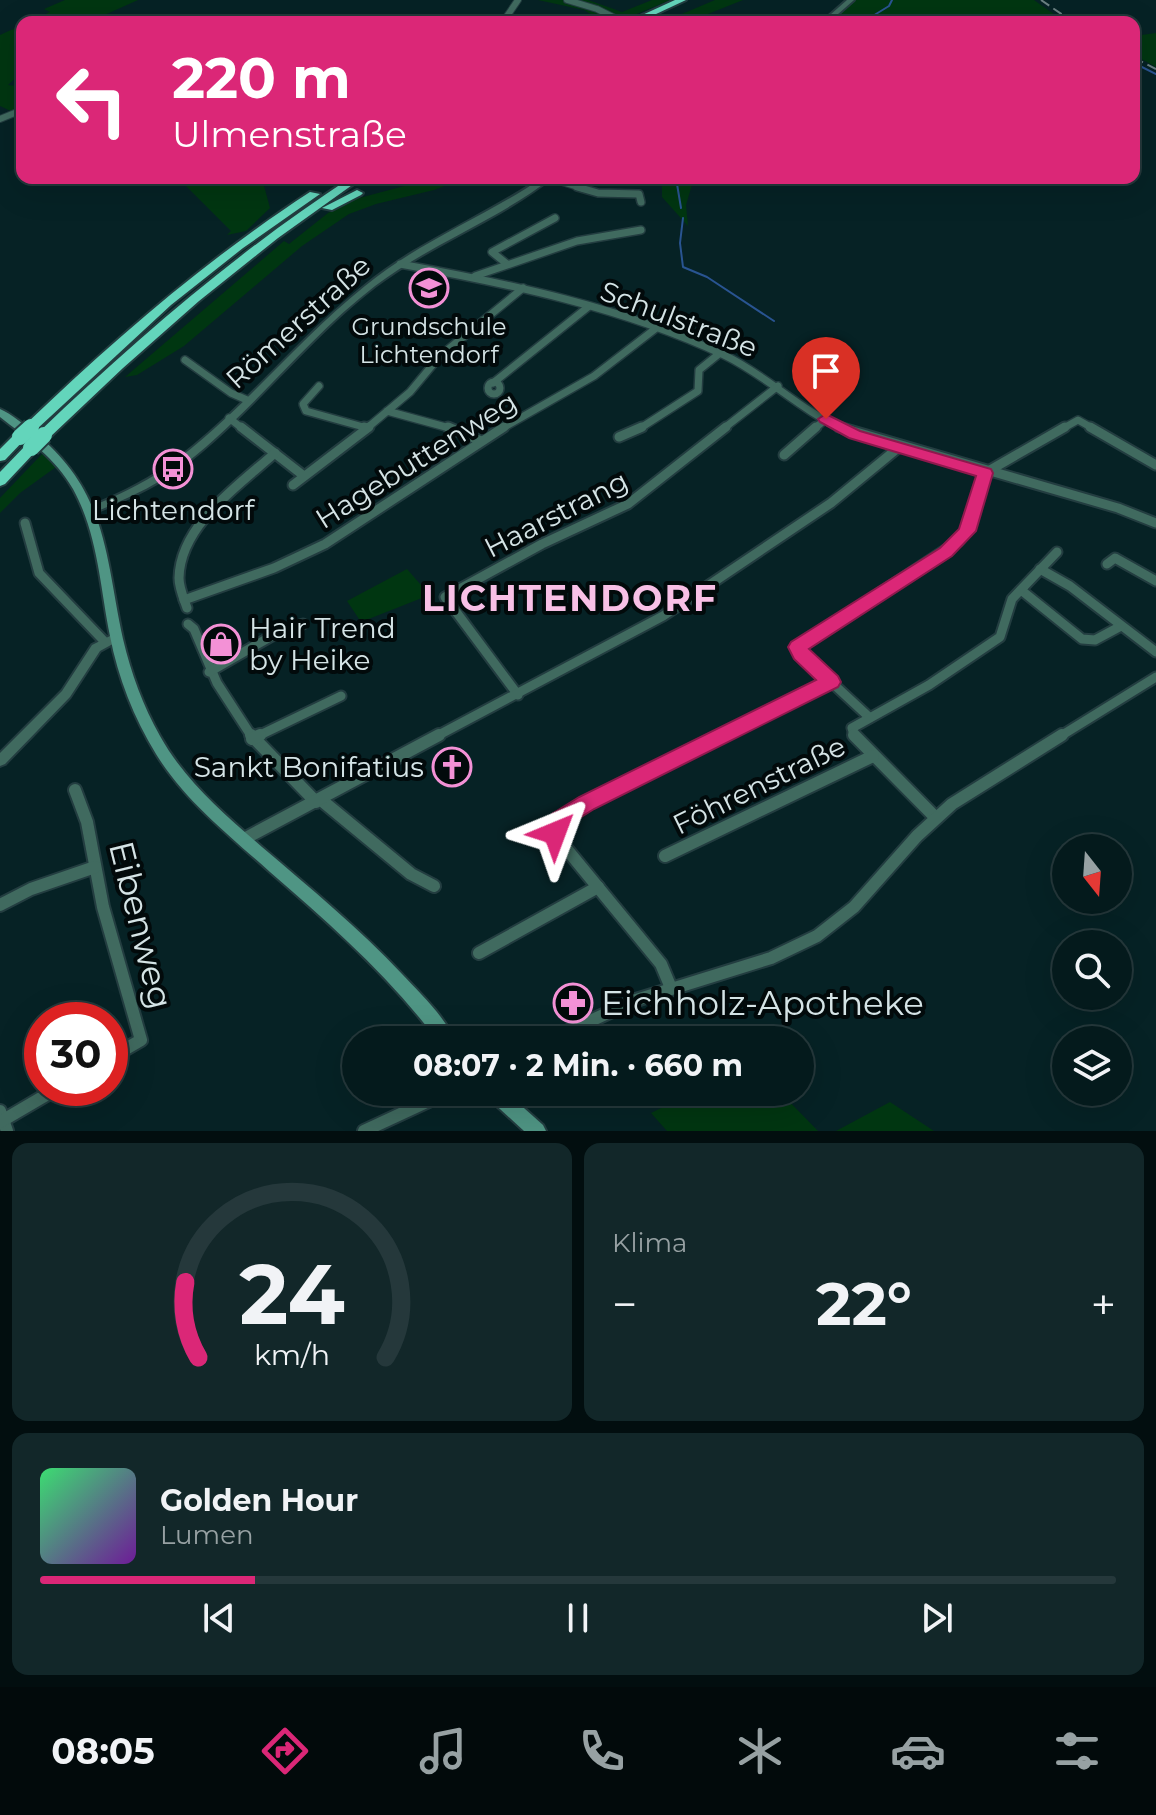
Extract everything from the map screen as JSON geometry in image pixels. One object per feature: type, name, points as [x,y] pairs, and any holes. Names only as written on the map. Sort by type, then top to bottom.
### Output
[{"type":"highway","points":[[648,16],[686,2]]},
{"type":"highway","points":[[659,16],[686,2]]},
{"type":"highway","points":[[0,481],[25,443],[148,319],[242,244],[330,184]]},
{"type":"highway","points":[[38,430],[149,336],[280,232],[348,184]]},
{"type":"highway","points":[[280,232],[357,193]]},
{"type":"highway","points":[[242,244],[256,227],[275,212]]},
{"type":"highway","points":[[0,457],[25,443]]},
{"type":"main road","points":[[0,412],[54,456],[72,478],[89,511],[104,551],[110,639],[133,695],[165,756],[207,806],[388,966],[436,1026]]},
{"type":"main road","points":[[509,1106],[537,1131]]},
{"type":"street","points":[[567,0],[611,16]]},
{"type":"street","points":[[832,16],[851,0]]},
{"type":"street","name":"Römerstraße","points":[[89,511],[157,480],[188,457],[343,308],[400,264],[538,184]]},
{"type":"street","points":[[568,184],[598,193],[639,195]]},
{"type":"street","points":[[507,264],[492,252],[555,218]]},
{"type":"street","points":[[471,277],[604,235],[641,230]]},
{"type":"street","name":"Schulstraße","points":[[400,264],[523,288],[655,329],[720,353],[854,434],[985,473],[1107,504],[1156,523]]},
{"type":"street","points":[[293,485],[387,411],[431,370],[440,356],[523,288]]},
{"type":"street","points":[[493,383],[588,307]]},
{"type":"street","name":"Hagebuttenweg","points":[[275,453],[201,524],[191,538],[179,576],[186,604],[323,546],[391,505],[481,441],[595,376],[638,346],[655,329]]},
{"type":"street","points":[[619,437],[636,431],[698,391],[699,370],[720,353]]},
{"type":"street","points":[[185,360],[231,393],[247,400]]},
{"type":"street","points":[[319,386],[303,404],[306,411],[367,428]]},
{"type":"street","name":"Haarstrang","points":[[518,695],[445,597],[542,544],[628,504],[778,386]]},
{"type":"street","points":[[387,411],[436,422],[481,441]]},
{"type":"street","points":[[229,418],[304,476]]},
{"type":"street","points":[[784,455],[826,419]]},
{"type":"street","points":[[869,717],[801,654],[798,647],[959,541],[967,531],[985,473],[1078,420],[1156,465]]},
{"type":"street","points":[[244,839],[663,616],[831,503],[891,457],[898,448]]},
{"type":"street","points":[[0,761],[66,694],[96,648],[110,639],[62,600],[39,573],[25,523]]},
{"type":"street","points":[[935,817],[852,733],[856,724],[929,685],[1000,637],[1008,607],[1057,552]]},
{"type":"street","points":[[1116,558],[1156,581]]},
{"type":"street","points":[[1040,569],[1070,586],[1156,652]]},
{"type":"street","points":[[1021,590],[1082,639],[1095,640],[1121,626]]},
{"type":"street","points":[[188,624],[194,629],[209,672],[226,704],[252,739],[318,800],[411,874],[434,886]]},
{"type":"street","points":[[209,672],[270,637],[303,624]]},
{"type":"street","points":[[576,1026],[606,1010],[758,963],[816,936],[853,908],[935,817],[1156,677]]},
{"type":"street","points":[[671,988],[661,964],[555,833],[555,826],[560,820],[621,785],[831,682]]},
{"type":"street","points":[[252,739],[341,696]]},
{"type":"street","name":"Föhrenstraße","points":[[665,856],[873,756]]},
{"type":"street","name":"Eibenweg","points":[[75,790],[87,822],[103,907],[141,1040],[128,1048]]},
{"type":"street","points":[[0,905],[31,889],[95,867]]},
{"type":"street","points":[[479,953],[598,887]]},
{"type":"street","points":[[2,1121],[27,1106]]},
{"type":"street","points":[[364,1131],[418,1106]]},
{"type":"green space","points":[[65,0],[138,0],[102,16],[42,16],[50,12],[44,9]]},
{"type":"green space","points":[[538,0],[588,0],[622,12],[652,0],[670,0],[632,16],[594,16],[584,10]]},
{"type":"green space","points":[[715,0],[743,0],[703,16],[677,16]]},
{"type":"green space","points":[[856,0],[1034,0],[1057,16],[837,16]]},
{"type":"green space","points":[[16,28],[16,78],[8,85],[16,86],[16,111],[13,112],[0,106],[0,35]]},
{"type":"green space","points":[[1156,33],[1156,67],[1140,58],[1140,35]]},
{"type":"green space","points":[[184,184],[264,184],[270,208],[246,231],[227,235],[231,231]]},
{"type":"green space","points":[[412,184],[450,184],[349,214],[302,246],[184,346],[137,375],[125,377],[284,241],[289,244],[328,213],[352,200]]},
{"type":"green space","points":[[662,184],[692,184],[686,205],[688,226],[662,197]]},
{"type":"green space","points":[[42,454],[56,467],[20,493],[0,513],[0,498]]},
{"type":"green space","points":[[407,569],[427,596],[361,622],[347,601]]},
{"type":"green space","points":[[890,1102],[934,1131],[836,1131]]},
{"type":"green space","points":[[665,1106],[794,1106],[818,1131],[667,1131],[651,1113]]},
{"type":"waterway","points":[[873,16],[889,6],[892,0]]},
{"type":"waterway","points":[[1140,66],[1156,74]]},
{"type":"waterway","points":[[677,184],[681,208]]},
{"type":"waterway","points":[[683,218],[680,243],[683,267],[707,277],[774,321]]},
{"type":"railway","points":[[1041,0],[1064,16]]},
{"type":"railway","points":[[1140,61],[1156,69]]},
{"type":"place","name":"Grundschule Lichtendorf","points":[[429,288]]},
{"type":"place","name":"Lichtendorf","points":[[173,469]]},
{"type":"place","name":"Hair Trend by Heike","points":[[221,644]]},
{"type":"place","name":"Sankt Bonifatius","points":[[452,767]]},
{"type":"place","name":"Eichholz-Apotheke","points":[[573,1003]]},
{"type":"district","name":"LICHTENDORF","points":[[570,598]]},
{"type":"route","points":[[555,833],[555,826],[560,820],[586,803],[831,682],[801,654],[798,647],[946,552],[967,531],[985,473],[854,434],[826,419]]}]
